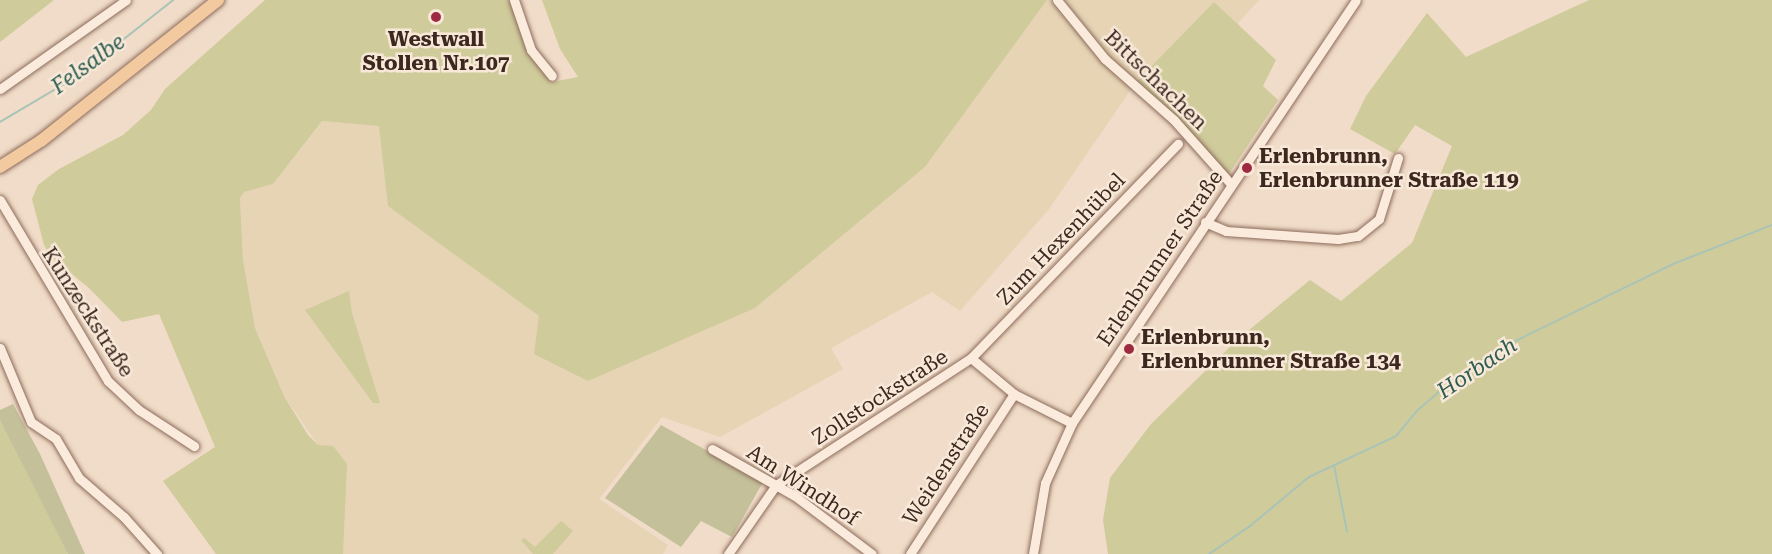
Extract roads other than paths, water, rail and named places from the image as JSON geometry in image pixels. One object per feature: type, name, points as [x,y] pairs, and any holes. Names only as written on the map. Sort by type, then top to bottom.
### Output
[{"type":"main road","points":[[0,167],[42,140],[218,0]]},
{"type":"street","points":[[0,89],[126,0]]},
{"type":"street","points":[[514,0],[531,50],[552,76]]},
{"type":"street","name":"Bittschachen","points":[[1057,0],[1105,59],[1173,120],[1231,184]]},
{"type":"street","name":"Erlenbrunner Straße","points":[[1033,554],[1045,483],[1072,423],[1356,0]]},
{"type":"street","name":"Zum Hexenhübel","points":[[971,358],[1178,144]]},
{"type":"street","points":[[1205,222],[1226,231],[1338,239],[1358,236],[1379,219],[1398,158]]},
{"type":"street","name":"Kunzeckstraße","points":[[0,200],[108,381],[140,410],[194,446]]},
{"type":"street","points":[[0,348],[31,422],[56,439],[79,478],[124,517],[157,554]]},
{"type":"street","name":"Zollstockstraße","points":[[728,554],[776,484],[971,358],[1014,394],[1072,423]]},
{"type":"street","name":"Weidenstraße","points":[[910,554],[1014,394]]},
{"type":"street","name":"Am Windhof","points":[[712,449],[776,484],[872,554]]},
{"type":"waterway","name":"Felsalbe","points":[[0,122],[76,77],[173,0]]},
{"type":"waterway","name":"Horbach","points":[[1209,554],[1250,526],[1309,477],[1396,436],[1419,409],[1460,374],[1503,347],[1673,264],[1772,225]]},
{"type":"waterway","points":[[1334,465],[1347,532]]},
{"type":"place","name":"Westwall Stollen Nr.107","points":[[436,17]]},
{"type":"place","name":"Erlenbrunn, Erlenbrunner Straße 119","points":[[1247,168]]},
{"type":"place","name":"Erlenbrunn, Erlenbrunner Straße 134","points":[[1129,349]]}]
